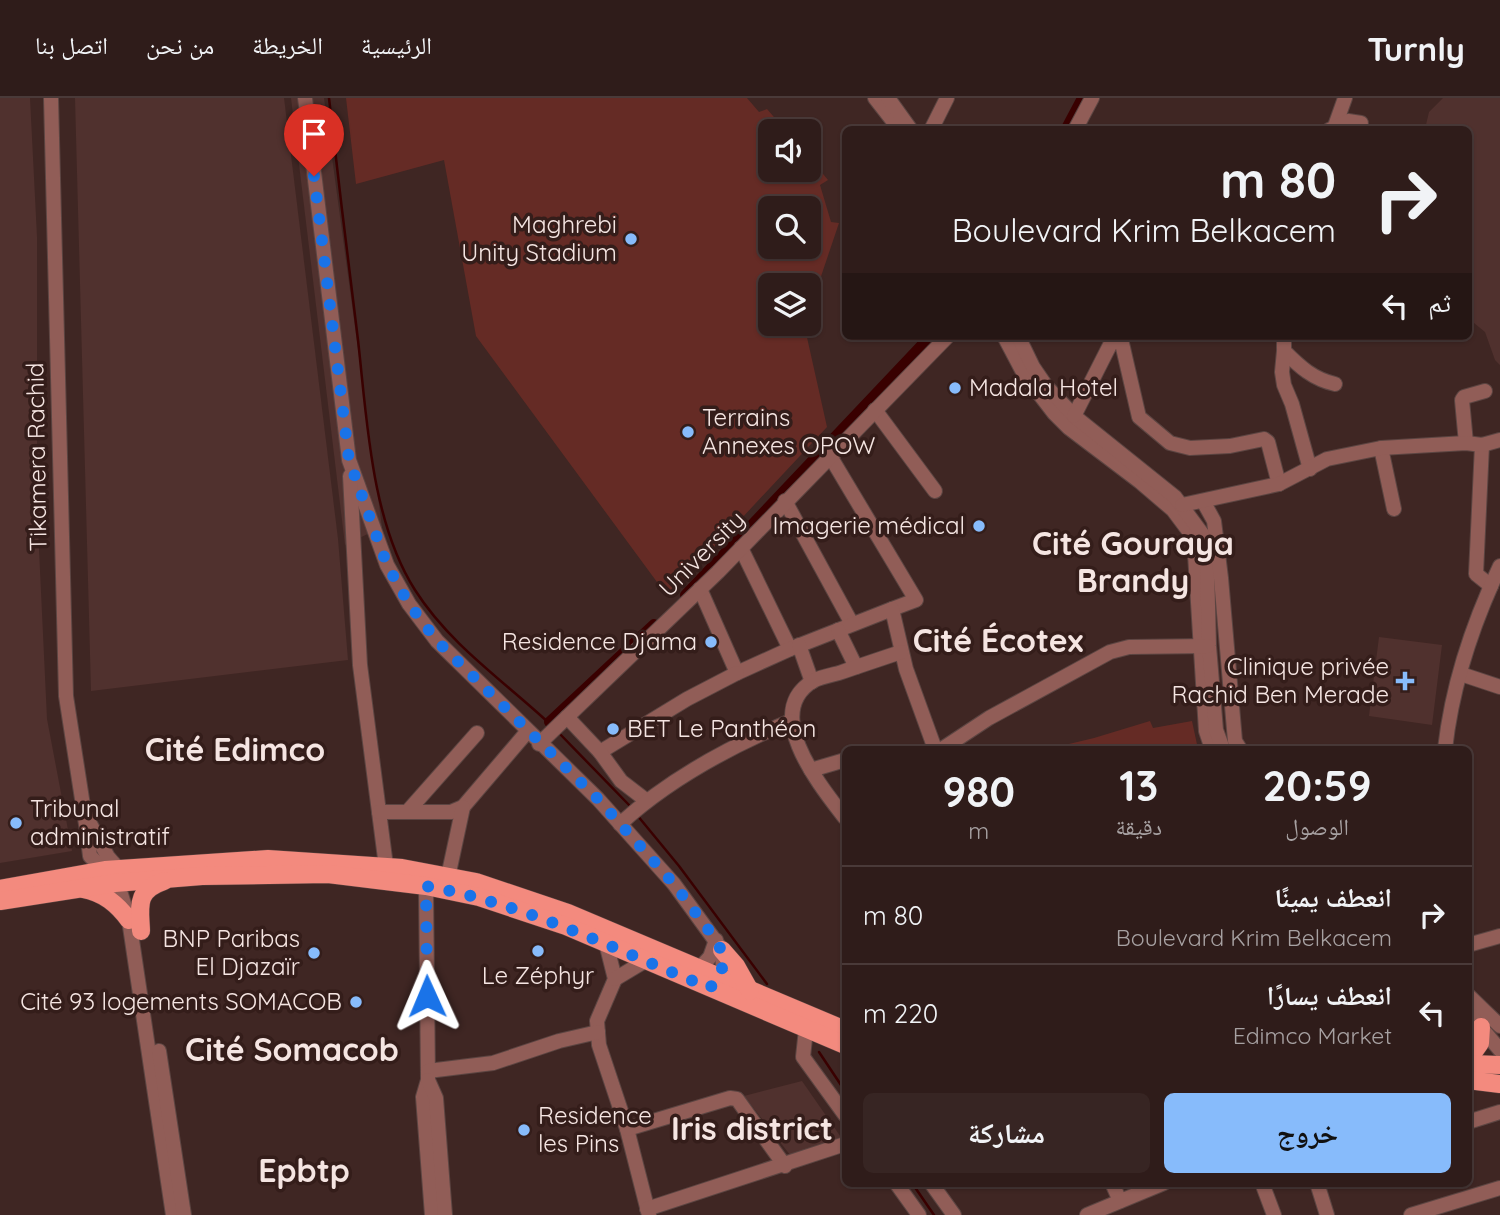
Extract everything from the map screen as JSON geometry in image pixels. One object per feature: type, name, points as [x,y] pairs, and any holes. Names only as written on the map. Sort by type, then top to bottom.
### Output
[{"type":"main road","points":[[0,889],[268,859],[386,866],[448,877],[488,886],[568,914],[699,969],[714,983],[842,1044]]},
{"type":"main road","points":[[0,901],[80,888],[116,875],[176,878],[328,874],[426,886],[515,908],[645,961],[714,983],[750,991],[842,1029]]},
{"type":"main road","points":[[135,926],[142,896],[154,885],[176,878]]},
{"type":"main road","points":[[80,888],[110,899],[135,926]]},
{"type":"main road","points":[[719,945],[736,966],[750,991]]},
{"type":"main road","points":[[1472,1056],[1480,1043],[1481,1027]]},
{"type":"main road","points":[[1472,1062],[1500,1065]]},
{"type":"main road","points":[[1472,1080],[1500,1084]]},
{"type":"street","name":"Tikamera Rachid","points":[[51,98],[66,696],[84,814],[137,908],[135,926]]},
{"type":"street","points":[[305,98],[349,460],[360,665],[386,866]]},
{"type":"street","points":[[875,98],[897,126]]},
{"type":"street","points":[[888,98],[908,126]]},
{"type":"street","points":[[933,126],[947,98]]},
{"type":"street","points":[[1077,126],[1092,98]]},
{"type":"street","points":[[1333,126],[1345,98]]},
{"type":"street","points":[[1337,126],[1348,121],[1362,123]]},
{"type":"street","name":"University","points":[[540,744],[570,708],[668,613],[700,589],[944,340]]},
{"type":"street","points":[[1006,340],[1024,374],[1054,413],[1069,428],[1173,510],[1194,538],[1204,646],[1216,730],[1224,746]]},
{"type":"street","points":[[1020,340],[1046,386],[1074,416],[1147,473],[1182,505],[1203,535],[1207,566],[1204,646]]},
{"type":"street","points":[[1074,416],[1112,340]]},
{"type":"street","points":[[1121,340],[1139,417],[1170,443],[1190,448],[1230,446],[1264,439],[1268,442],[1279,484]]},
{"type":"street","points":[[1284,343],[1302,369],[1319,381],[1335,384]]},
{"type":"street","points":[[1284,343],[1284,386],[1296,416],[1310,469]]},
{"type":"street","points":[[1485,391],[1462,400],[1474,444],[1476,574],[1491,586]]},
{"type":"street","points":[[876,410],[935,491]]},
{"type":"street","points":[[1182,505],[1279,484],[1327,459],[1381,448],[1474,444],[1500,440]]},
{"type":"street","points":[[1381,448],[1394,509]]},
{"type":"street","points":[[600,752],[687,699],[737,673],[795,647],[916,600],[830,456]]},
{"type":"street","points":[[349,460],[387,565],[409,604],[437,641],[622,823],[674,884],[719,945],[724,962],[714,983]]},
{"type":"street","points":[[1203,501],[1214,521],[1217,544],[1224,746]]},
{"type":"street","points":[[785,502],[852,624]]},
{"type":"street","points":[[741,548],[812,681]]},
{"type":"street","points":[[1445,746],[1448,724],[1479,612],[1500,566]]},
{"type":"street","points":[[700,589],[737,673]]},
{"type":"street","points":[[892,609],[901,652],[934,746]]},
{"type":"street","points":[[838,630],[856,667]]},
{"type":"street","points":[[947,746],[989,718],[1110,652],[1129,647],[1204,646]]},
{"type":"street","points":[[842,814],[811,770],[798,744],[791,721],[794,705],[800,693],[812,681],[901,652]]},
{"type":"street","points":[[1461,674],[1500,687]]},
{"type":"street","points":[[570,708],[621,781],[645,803]]},
{"type":"street","points":[[622,823],[645,803],[732,750],[791,721]]},
{"type":"street","points":[[379,812],[451,812],[463,807],[527,732]]},
{"type":"street","points":[[408,811],[477,733]]},
{"type":"street","points":[[811,770],[842,761]]},
{"type":"street","points":[[448,877],[463,807]]},
{"type":"street","points":[[426,886],[428,1075],[423,1097],[432,1215]]},
{"type":"street","points":[[135,926],[173,1215]]},
{"type":"street","points":[[135,926],[184,1215]]},
{"type":"street","points":[[1472,943],[1500,936]]},
{"type":"street","points":[[606,943],[615,979]]},
{"type":"street","points":[[699,969],[719,945]]},
{"type":"street","points":[[645,961],[615,979],[597,1021],[599,1045],[627,1129],[648,1212],[842,1145]]},
{"type":"street","points":[[1472,999],[1500,1026]]},
{"type":"street","points":[[1472,1017],[1500,1050]]},
{"type":"street","points":[[806,1029],[803,1057],[842,1111]]},
{"type":"street","points":[[428,1075],[493,1063],[559,1041],[598,1032]]},
{"type":"street","points":[[428,1075],[436,1098],[445,1215]]},
{"type":"street","points":[[627,1129],[730,1098],[737,1100],[785,1166]]},
{"type":"street","points":[[1472,1121],[1500,1112]]},
{"type":"street","points":[[899,1187],[919,1215]]},
{"type":"street","points":[[934,1187],[954,1215]]},
{"type":"street","points":[[1114,1187],[1120,1201]]},
{"type":"street","points":[[1087,1215],[1154,1187]]},
{"type":"street","points":[[1264,1187],[1274,1215]]},
{"type":"street","points":[[1318,1187],[1327,1215]]},
{"type":"street","points":[[1411,1215],[1500,1188]]},
{"type":"shaded area","points":[[0,98],[30,98],[37,237],[37,507],[47,719],[72,851],[0,863]]},
{"type":"shaded area","points":[[75,98],[284,98],[338,539],[348,660],[91,691]]},
{"type":"shaded area","points":[[291,98],[324,98],[382,527],[345,545]]},
{"type":"shaded area","points":[[346,98],[747,98],[759,112],[767,109],[776,119],[758,119],[758,182],[821,182],[821,172],[828,180],[820,185],[831,222],[839,223],[821,276],[821,273],[758,273],[758,336],[807,336],[827,427],[668,597],[476,336],[444,160],[356,184]]},
{"type":"shaded area","points":[[1443,98],[1500,98],[1500,365],[1495,360],[1485,332],[1472,321],[1472,126],[1426,126],[1429,112]]},
{"type":"shaded area","name":"Clinique privée Rachid Ben Merade","points":[[1379,637],[1442,645],[1432,725],[1369,716]]},
{"type":"shaded area","points":[[1150,721],[1153,728],[1192,721],[1197,746],[1061,746]]},
{"type":"shaded area","points":[[802,1081],[842,1139],[842,1144],[794,1160],[744,1096]]},
{"type":"waterway","points":[[329,98],[368,436],[389,533],[400,563],[415,590],[444,628],[478,662],[550,724]]},
{"type":"waterway","points":[[1067,126],[1082,98]]},
{"type":"waterway","points":[[685,595],[926,340]]},
{"type":"waterway","points":[[549,722],[654,624]]},
{"type":"waterway","points":[[557,731],[631,807]]},
{"type":"waterway","points":[[637,815],[679,866],[767,984]]},
{"type":"waterway","points":[[819,1052],[842,1086]]},
{"type":"waterway","points":[[915,1187],[934,1215]]},
{"type":"place","name":"Maghrebi Unity Stadium","points":[[631,239]]},
{"type":"place","name":"Madala Hotel","points":[[955,388]]},
{"type":"place","name":"Terrains Annexes OPOW","points":[[688,432]]},
{"type":"place","name":"Imagerie médical","points":[[979,526]]},
{"type":"place","name":"Residence Djama","points":[[711,642]]},
{"type":"place","name":"Clinique privée Rachid Ben Merade","points":[[1405,681]]},
{"type":"place","name":"BET Le Panthéon","points":[[613,729]]},
{"type":"place","name":"Tribunal administratif","points":[[16,823]]},
{"type":"place","name":"Le Zéphyr","points":[[538,951]]},
{"type":"place","name":"BNP Paribas El Djazaïr","points":[[314,953]]},
{"type":"place","name":"Cité 93 logements SOMACOB","points":[[356,1002]]},
{"type":"place","name":"Residence les Pins","points":[[524,1130]]},
{"type":"district","name":"Cité Gouraya Brandy","points":[[1133,562]]},
{"type":"district","name":"Cité Écotex","points":[[998,641]]},
{"type":"district","name":"Cité Edimco","points":[[235,750]]},
{"type":"district","name":"Cité Somacob","points":[[292,1050]]},
{"type":"district","name":"Iris district","points":[[752,1129]]},
{"type":"district","name":"Epbtp","points":[[304,1171]]},
{"type":"route","points":[[314,176],[349,460],[387,565],[409,604],[437,641],[598,799],[674,884],[716,940],[724,956],[721,974],[710,988],[566,926],[478,897],[426,886],[427,996]]}]
